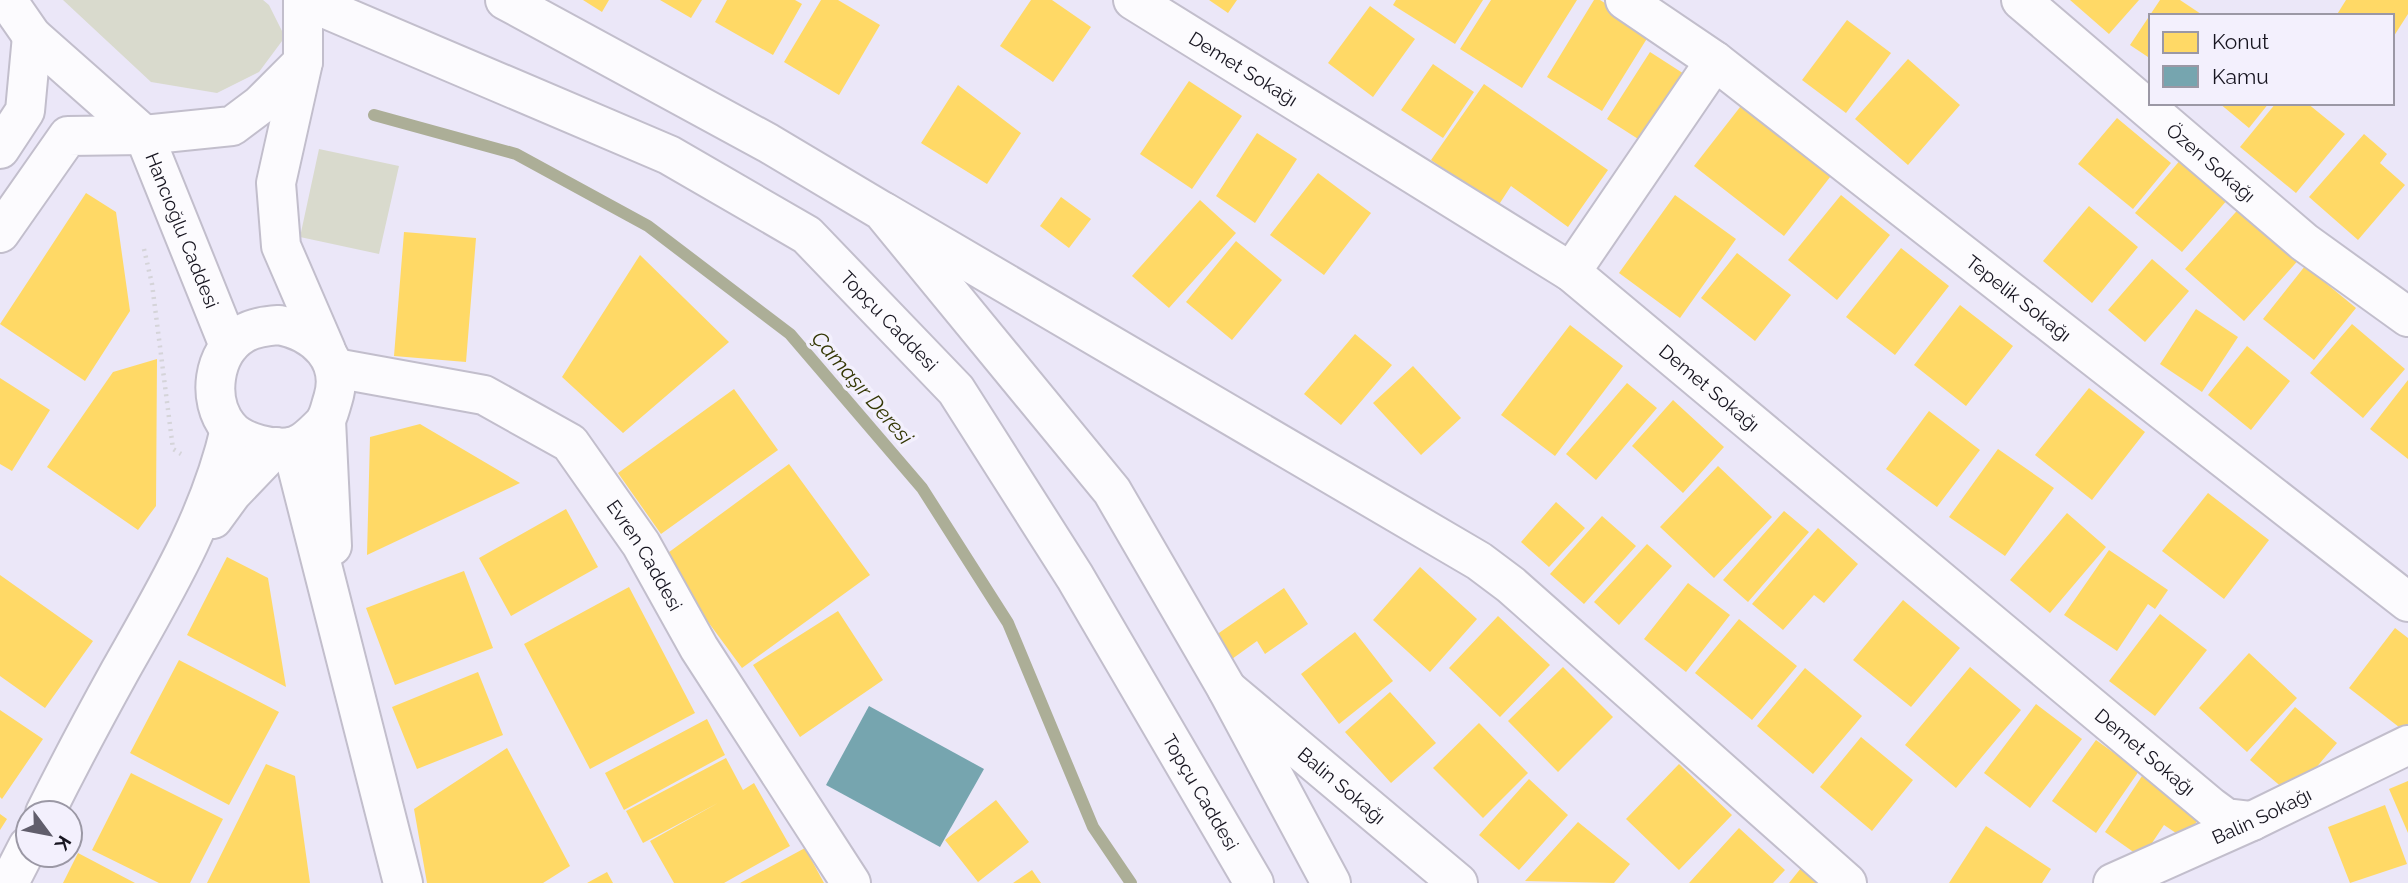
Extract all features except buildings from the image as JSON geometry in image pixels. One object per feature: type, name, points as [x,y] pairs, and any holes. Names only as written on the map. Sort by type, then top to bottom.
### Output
[{"type":"street","name":"Hancıoğlu Caddesi","points":[[7,0],[32,36],[144,135],[229,346]]},
{"type":"street","points":[[304,0],[303,62],[276,183],[281,246],[331,360],[337,385],[326,420],[334,614]]},
{"type":"street","name":"Topçu Caddesi","points":[[304,0],[668,155],[807,235],[956,390],[1075,577],[1254,883]]},
{"type":"street","points":[[505,0],[768,143],[1479,561],[1511,585],[1847,883]]},
{"type":"street","name":"Demet Sokağı","points":[[1133,0],[1571,272],[2211,807],[2226,818],[2252,821]]},
{"type":"street","name":"Tepelik Sokağı","points":[[1625,0],[1715,61],[2408,602]]},
{"type":"street","name":"Özen Sokağı","points":[[2021,0],[2304,242],[2408,317]]},
{"type":"street","points":[[0,149],[25,111],[32,36]]},
{"type":"street","points":[[1571,272],[1715,61]]},
{"type":"street","points":[[0,233],[68,136],[144,135],[232,125],[260,105],[303,62]]},
{"type":"street","points":[[882,211],[1112,491],[1227,689],[1331,883]]},
{"type":"street","points":[[284,447],[257,444],[230,429],[217,403],[215,383],[219,364],[229,346],[243,334],[261,326],[279,325],[298,328],[314,338],[331,360]]},
{"type":"street","name":"Evren Caddesi","points":[[331,360],[484,395],[570,443],[641,544],[699,648],[851,883]]},
{"type":"street","points":[[177,569],[232,493],[284,447],[314,433],[326,420]]},
{"type":"street","points":[[52,799],[98,709],[177,569],[210,499],[230,429]]},
{"type":"street","points":[[284,447],[334,614],[402,883]]},
{"type":"street","name":"Balin Sokağı","points":[[1227,689],[1458,883]]},
{"type":"street","name":"Balin Sokağı","points":[[2113,883],[2252,821],[2408,745]]},
{"type":"path","points":[[141,238],[152,284],[173,449]]},
{"type":"shaded area","points":[[63,0],[263,0],[269,5],[285,37],[259,72],[217,93],[151,82]]},
{"type":"shaded area","points":[[319,149],[399,166],[379,254],[300,237]]},
{"type":"waterway","name":"Çamaşır Deresi","points":[[374,115],[516,154],[648,226],[790,334],[922,488],[1008,623],[1093,827],[1131,883]]}]
